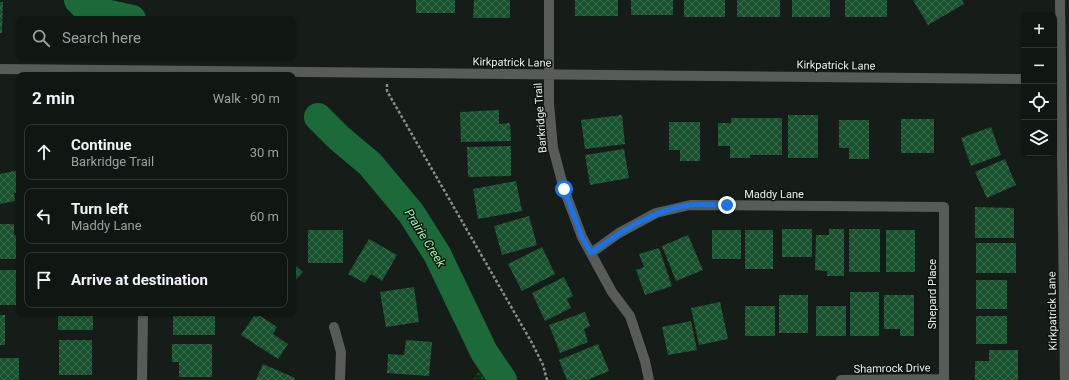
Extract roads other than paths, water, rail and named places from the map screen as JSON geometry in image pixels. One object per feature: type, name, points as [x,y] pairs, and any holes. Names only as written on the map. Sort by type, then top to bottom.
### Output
[{"type":"street","name":"Barkridge Trail","points":[[549,0],[549,104],[553,148],[564,189],[582,237],[612,292],[630,316],[645,360],[649,380]]},
{"type":"street","name":"Kirkpatrick Lane","points":[[1060,0],[1061,81],[1066,220],[1067,342],[1065,380]]},
{"type":"street","name":"Kirkpatrick Lane","points":[[0,69],[124,72]]},
{"type":"street","name":"Kirkpatrick Lane","points":[[296,72],[1021,79]]},
{"type":"street","points":[[1061,81],[1069,73]]},
{"type":"street","name":"Maddy Lane","points":[[591,253],[619,233],[656,213],[690,205],[944,207]]},
{"type":"street","name":"Shepard Place","points":[[944,207],[944,380]]},
{"type":"street","points":[[142,380],[143,316]]},
{"type":"street","points":[[334,327],[341,352],[340,380]]},
{"type":"street","name":"Shamrock Drive","points":[[841,380],[944,380]]},
{"type":"waterway","name":"Prairie Creek","points":[[78,0],[87,9],[118,16]]},
{"type":"waterway","name":"Prairie Creek","points":[[318,117],[339,138],[370,164],[411,213],[437,254],[484,352],[503,380]]}]
